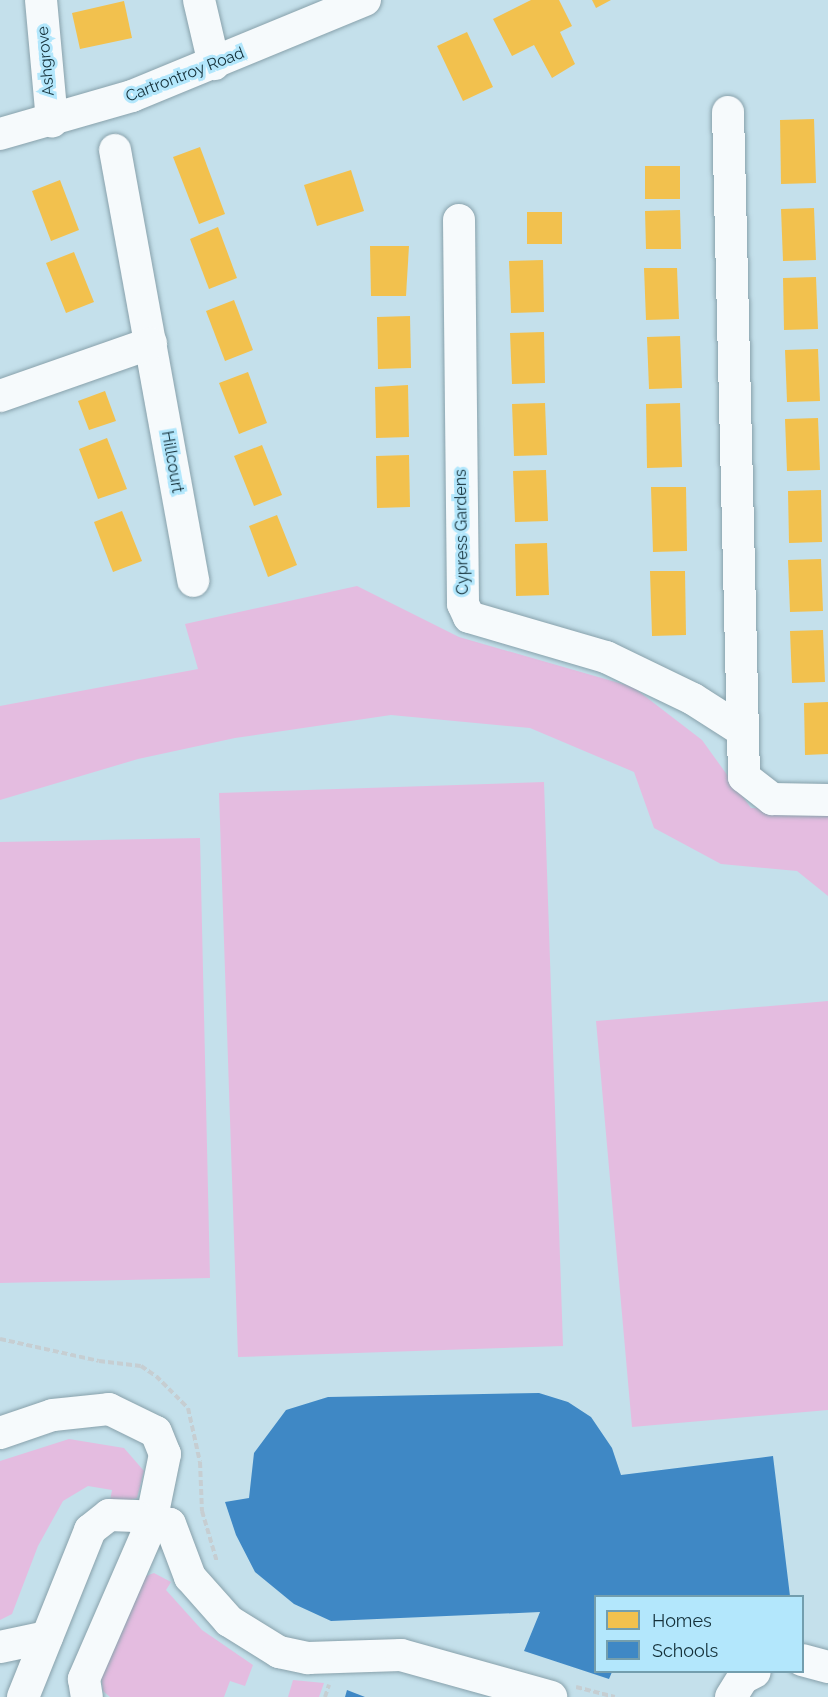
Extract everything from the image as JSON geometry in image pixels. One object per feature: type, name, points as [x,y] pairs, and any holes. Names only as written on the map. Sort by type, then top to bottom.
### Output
[{"type":"street","name":"Ashgrove","points":[[41,0],[52,122]]},
{"type":"street","points":[[199,0],[214,64]]},
{"type":"street","name":"Cartrontroy Road","points":[[0,134],[52,122],[214,64],[365,0]]},
{"type":"street","points":[[728,112],[744,777],[772,799],[828,800]]},
{"type":"street","name":"Hillcourt","points":[[115,150],[193,581]]},
{"type":"street","name":"Cypress Gardens","points":[[459,220],[463,604],[469,617],[606,657],[693,699],[743,731]]},
{"type":"street","points":[[0,396],[151,343]]},
{"type":"street","points":[[0,1433],[53,1415],[109,1409],[156,1432],[165,1454],[150,1527],[84,1679],[87,1697]]},
{"type":"street","points":[[23,1697],[90,1530],[109,1515],[136,1516],[150,1527],[170,1524],[190,1577],[229,1621],[279,1652],[308,1659],[401,1655],[562,1692]]},
{"type":"street","points":[[0,1647],[47,1637]]},
{"type":"street","points":[[804,1661],[828,1667]]},
{"type":"street","points":[[731,1697],[744,1678],[752,1673]]},
{"type":"path","points":[[0,1339],[99,1361],[141,1366],[156,1376],[188,1408],[200,1462],[202,1511],[218,1565]]},
{"type":"path","points":[[562,1692],[615,1697]]},
{"type":"shaded area","points":[[357,586],[459,637],[633,687],[702,740],[751,808],[828,810],[828,896],[797,871],[721,864],[654,828],[634,772],[530,728],[391,715],[235,738],[138,759],[0,800],[0,706],[198,669],[185,624]]},
{"type":"shaded area","points":[[544,782],[563,1346],[238,1357],[219,793]]},
{"type":"shaded area","points":[[200,838],[210,1278],[0,1283],[0,842]]},
{"type":"shaded area","points":[[828,1001],[828,1410],[632,1427],[596,1021]]},
{"type":"shaded area","points":[[69,1439],[124,1448],[144,1471],[137,1498],[109,1507],[112,1490],[88,1486],[63,1501],[38,1546],[12,1614],[0,1620],[0,1461]]},
{"type":"shaded area","points":[[154,1573],[171,1582],[166,1590],[202,1630],[253,1665],[245,1686],[230,1681],[224,1697],[110,1697],[103,1691],[101,1675],[141,1578]]},
{"type":"shaded area","points":[[293,1680],[324,1683],[319,1697],[288,1697]]},
{"type":"building: Homes","points":[[531,0],[559,0],[572,26],[560,32],[575,64],[552,78],[534,45],[512,56],[493,19]]},
{"type":"building: Homes","points":[[592,0],[611,0],[596,8]]},
{"type":"building: Homes","points":[[124,1],[132,38],[80,49],[72,13]]},
{"type":"building: Homes","points":[[467,32],[493,87],[463,101],[437,46]]},
{"type":"building: Homes","points":[[814,119],[816,183],[781,184],[780,120]]},
{"type":"building: Homes","points":[[200,147],[225,214],[199,224],[173,157]]},
{"type":"building: Homes","points":[[645,166],[680,166],[680,199],[645,199]]},
{"type":"building: Homes","points":[[351,170],[364,211],[317,226],[304,185]]},
{"type":"building: Homes","points":[[60,180],[79,230],[51,241],[32,191]]},
{"type":"building: Homes","points":[[814,208],[816,260],[783,261],[781,209]]},
{"type":"building: Homes","points":[[680,210],[681,249],[646,249],[645,211]]},
{"type":"building: Homes","points":[[527,212],[562,212],[562,244],[527,244]]},
{"type":"building: Homes","points":[[218,227],[237,278],[209,289],[190,239]]},
{"type":"building: Homes","points":[[370,246],[409,246],[406,296],[371,296]]},
{"type":"building: Homes","points":[[74,252],[94,302],[66,313],[46,263]]},
{"type":"building: Homes","points":[[543,260],[544,312],[511,313],[509,261]]},
{"type":"building: Homes","points":[[644,268],[677,268],[679,319],[646,320]]},
{"type":"building: Homes","points":[[816,277],[818,329],[784,330],[783,278]]},
{"type":"building: Homes","points":[[234,300],[253,350],[225,361],[206,311]]},
{"type":"building: Homes","points":[[410,316],[411,368],[378,369],[377,317]]},
{"type":"building: Homes","points":[[544,332],[545,383],[512,384],[510,333]]},
{"type":"building: Homes","points":[[680,336],[682,388],[649,389],[647,337]]},
{"type":"building: Homes","points":[[818,349],[820,401],[787,402],[785,350]]},
{"type":"building: Homes","points":[[248,372],[267,423],[239,434],[219,383]]},
{"type":"building: Homes","points":[[408,385],[409,437],[376,438],[375,387]]},
{"type":"building: Homes","points":[[105,391],[116,421],[89,430],[78,401]]},
{"type":"building: Homes","points":[[545,403],[547,455],[514,456],[512,404]]},
{"type":"building: Homes","points":[[680,403],[682,467],[647,468],[646,404]]},
{"type":"building: Homes","points":[[818,418],[820,470],[787,471],[785,419]]},
{"type":"building: Homes","points":[[107,438],[127,489],[98,499],[79,449]]},
{"type":"building: Homes","points":[[262,445],[282,495],[254,506],[234,456]]},
{"type":"building: Homes","points":[[409,455],[410,507],[377,508],[376,456]]},
{"type":"building: Homes","points":[[546,470],[548,521],[515,522],[513,471]]},
{"type":"building: Homes","points":[[651,487],[686,487],[687,551],[653,552]]},
{"type":"building: Homes","points":[[821,490],[822,542],[789,543],[788,491]]},
{"type":"building: Homes","points":[[122,511],[142,561],[113,572],[94,522]]},
{"type":"building: Homes","points":[[277,515],[297,565],[268,577],[249,526]]},
{"type":"building: Homes","points":[[547,543],[549,595],[516,596],[515,544]]},
{"type":"building: Homes","points":[[821,559],[823,611],[790,612],[788,560]]},
{"type":"building: Homes","points":[[650,571],[685,571],[686,635],[652,636]]},
{"type":"building: Homes","points":[[823,630],[825,682],[792,683],[790,631]]},
{"type":"building: Homes","points":[[828,702],[828,754],[805,755],[804,703]]},
{"type":"building: Schools","points":[[539,1393],[568,1402],[591,1417],[612,1448],[621,1475],[773,1456],[790,1595],[594,1595],[594,1673],[612,1673],[609,1679],[524,1651],[540,1612],[331,1621],[294,1604],[255,1572],[236,1535],[225,1502],[249,1498],[254,1453],[286,1410],[328,1397]]},
{"type":"building: Schools","points":[[347,1690],[365,1697],[345,1697]]}]
